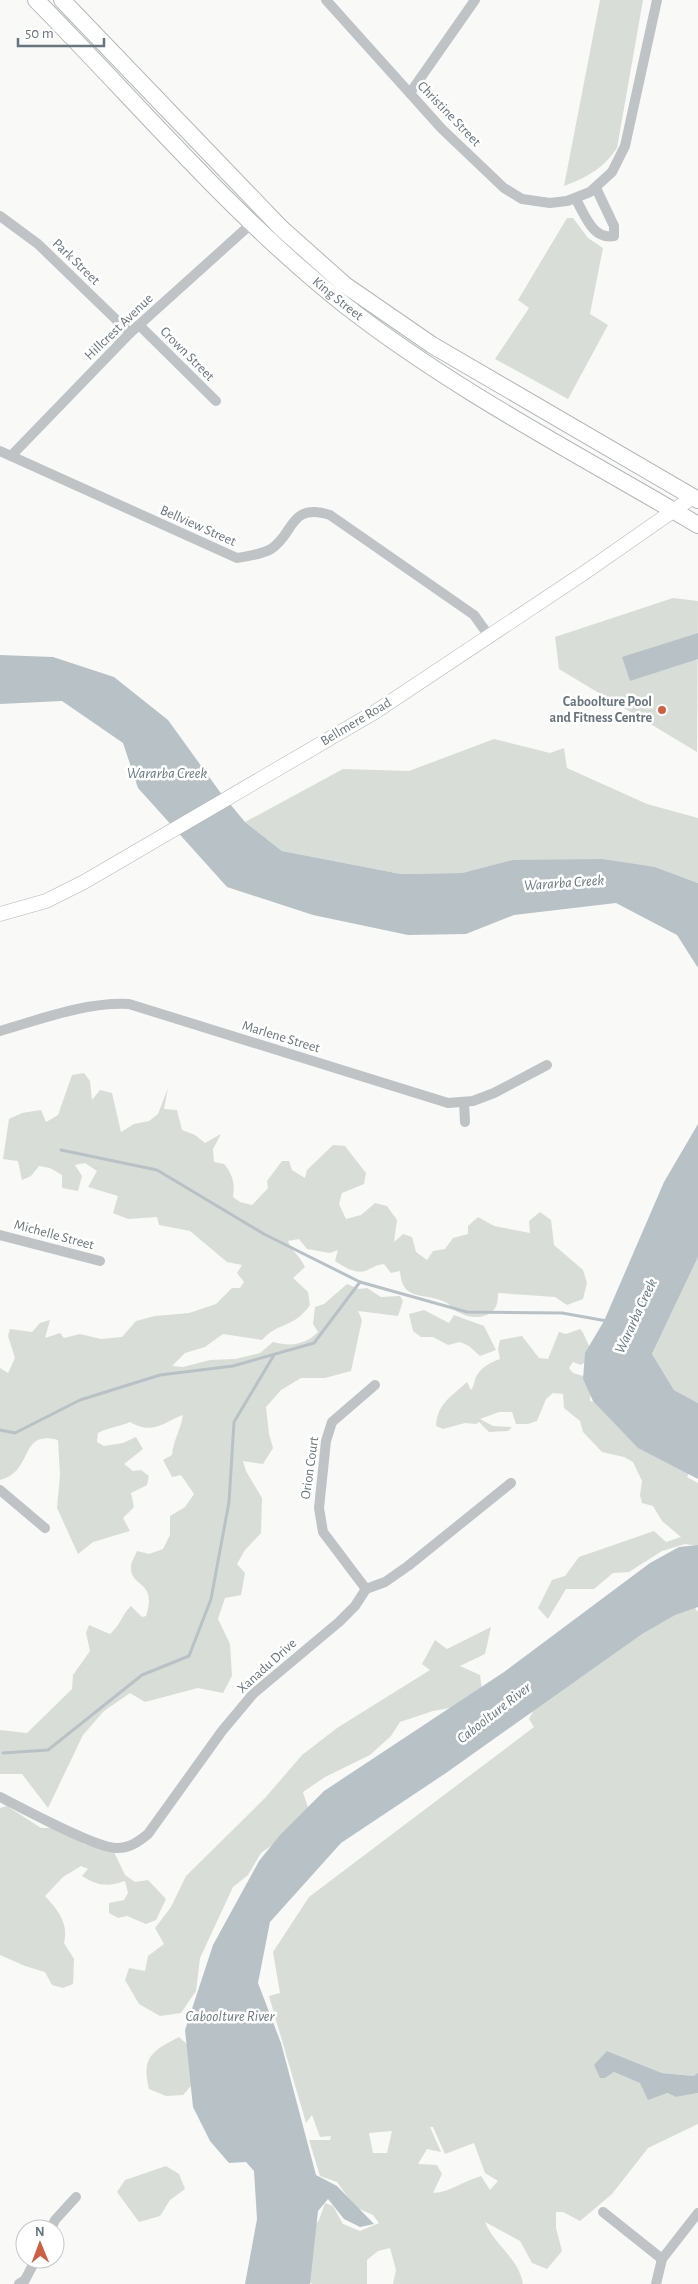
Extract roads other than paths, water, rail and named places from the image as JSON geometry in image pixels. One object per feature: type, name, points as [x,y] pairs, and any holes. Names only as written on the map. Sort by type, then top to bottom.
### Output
[{"type":"main road","name":"King Street","points":[[62,0],[281,228],[345,284],[432,345],[695,499]]},
{"type":"main road","name":"King Street","points":[[43,2],[252,224],[348,307],[418,358],[466,388],[698,525]]},
{"type":"main road","name":"Bellmere Road","points":[[0,914],[46,901],[84,882],[375,712],[674,511],[695,499]]},
{"type":"street","name":"Christine Street","points":[[326,0],[442,129],[504,188],[522,199],[550,203],[575,198],[590,192],[612,172],[625,146],[657,0]]},
{"type":"street","points":[[410,93],[474,0]]},
{"type":"street","points":[[575,198],[596,233],[605,238],[614,236],[614,226],[596,188]]},
{"type":"street","name":"Park Street","points":[[0,216],[38,244],[130,333]]},
{"type":"street","name":"Hillcrest Avenue","points":[[11,456],[130,333],[252,224]]},
{"type":"street","name":"Crown Street","points":[[138,326],[216,402]]},
{"type":"street","name":"Bellview Street","points":[[0,451],[237,558],[256,556],[273,548],[295,520],[308,513],[321,512],[330,515],[474,615],[489,636]]},
{"type":"street","name":"Marlene Street","points":[[0,1031],[106,1003],[129,1004],[448,1102],[473,1101],[494,1093],[548,1065]]},
{"type":"street","points":[[464,1102],[465,1122]]},
{"type":"street","name":"Michelle Street","points":[[0,1235],[100,1261]]},
{"type":"street","name":"Orion Court","points":[[366,1589],[323,1532],[318,1508],[326,1441],[332,1422],[375,1386]]},
{"type":"street","points":[[366,1589],[385,1582],[408,1566],[511,1483]]},
{"type":"street","points":[[0,1490],[45,1528]]},
{"type":"street","name":"Xanadu Drive","points":[[0,1798],[96,1843],[115,1848],[134,1846],[148,1834],[222,1731],[253,1694],[339,1622],[355,1606],[366,1589]]},
{"type":"street","points":[[56,2219],[76,2197]]},
{"type":"street","points":[[603,2212],[662,2259]]},
{"type":"street","points":[[656,2284],[662,2259],[698,2213]]},
{"type":"street","points":[[20,2284],[25,2280],[31,2269]]},
{"type":"water","points":[[698,633],[698,659],[630,681],[622,657]]},
{"type":"water","name":"Wararba Creek","points":[[0,655],[53,657],[114,677],[168,720],[220,792],[245,822],[282,851],[401,874],[462,873],[512,860],[602,859],[655,867],[698,883],[698,968],[677,935],[616,903],[514,915],[466,934],[408,935],[313,915],[227,887],[138,788],[123,743],[62,701],[0,704]]},
{"type":"water","name":"Wararba Creek","points":[[698,1124],[698,1257],[652,1354],[674,1390],[698,1403],[698,1479],[638,1448],[593,1401],[583,1379],[585,1353],[604,1321],[664,1182]]},
{"type":"water","name":"Caboolture River","points":[[698,1545],[698,1607],[675,1615],[642,1634],[446,1773],[341,1843],[270,1922],[258,1983],[281,2043],[316,2175],[337,2186],[374,2224],[360,2227],[344,2219],[328,2199],[318,2211],[310,2284],[245,2284],[257,2219],[254,2171],[246,2162],[229,2163],[210,2141],[193,2107],[185,2030],[213,1945],[259,1861],[280,1835],[324,1791],[504,1672],[650,1563],[679,1547]]},
{"type":"water","points":[[607,2051],[662,2073],[694,2076],[698,2072],[698,2093],[676,2097],[667,2093],[648,2100],[640,2083],[614,2072],[605,2078],[600,2078],[594,2065]]},
{"type":"waterway","points":[[61,1150],[157,1170],[264,1234],[360,1282],[467,1312],[562,1313],[607,1321]]},
{"type":"waterway","points":[[0,1430],[15,1433],[80,1400],[160,1375],[233,1366],[314,1343],[360,1282]]},
{"type":"waterway","points":[[3,1753],[48,1750],[142,1675],[189,1656],[211,1599],[229,1502],[234,1422],[274,1355]]},
{"type":"place","name":"Caboolture Pool and Fitness Centre","points":[[662,710]]}]
